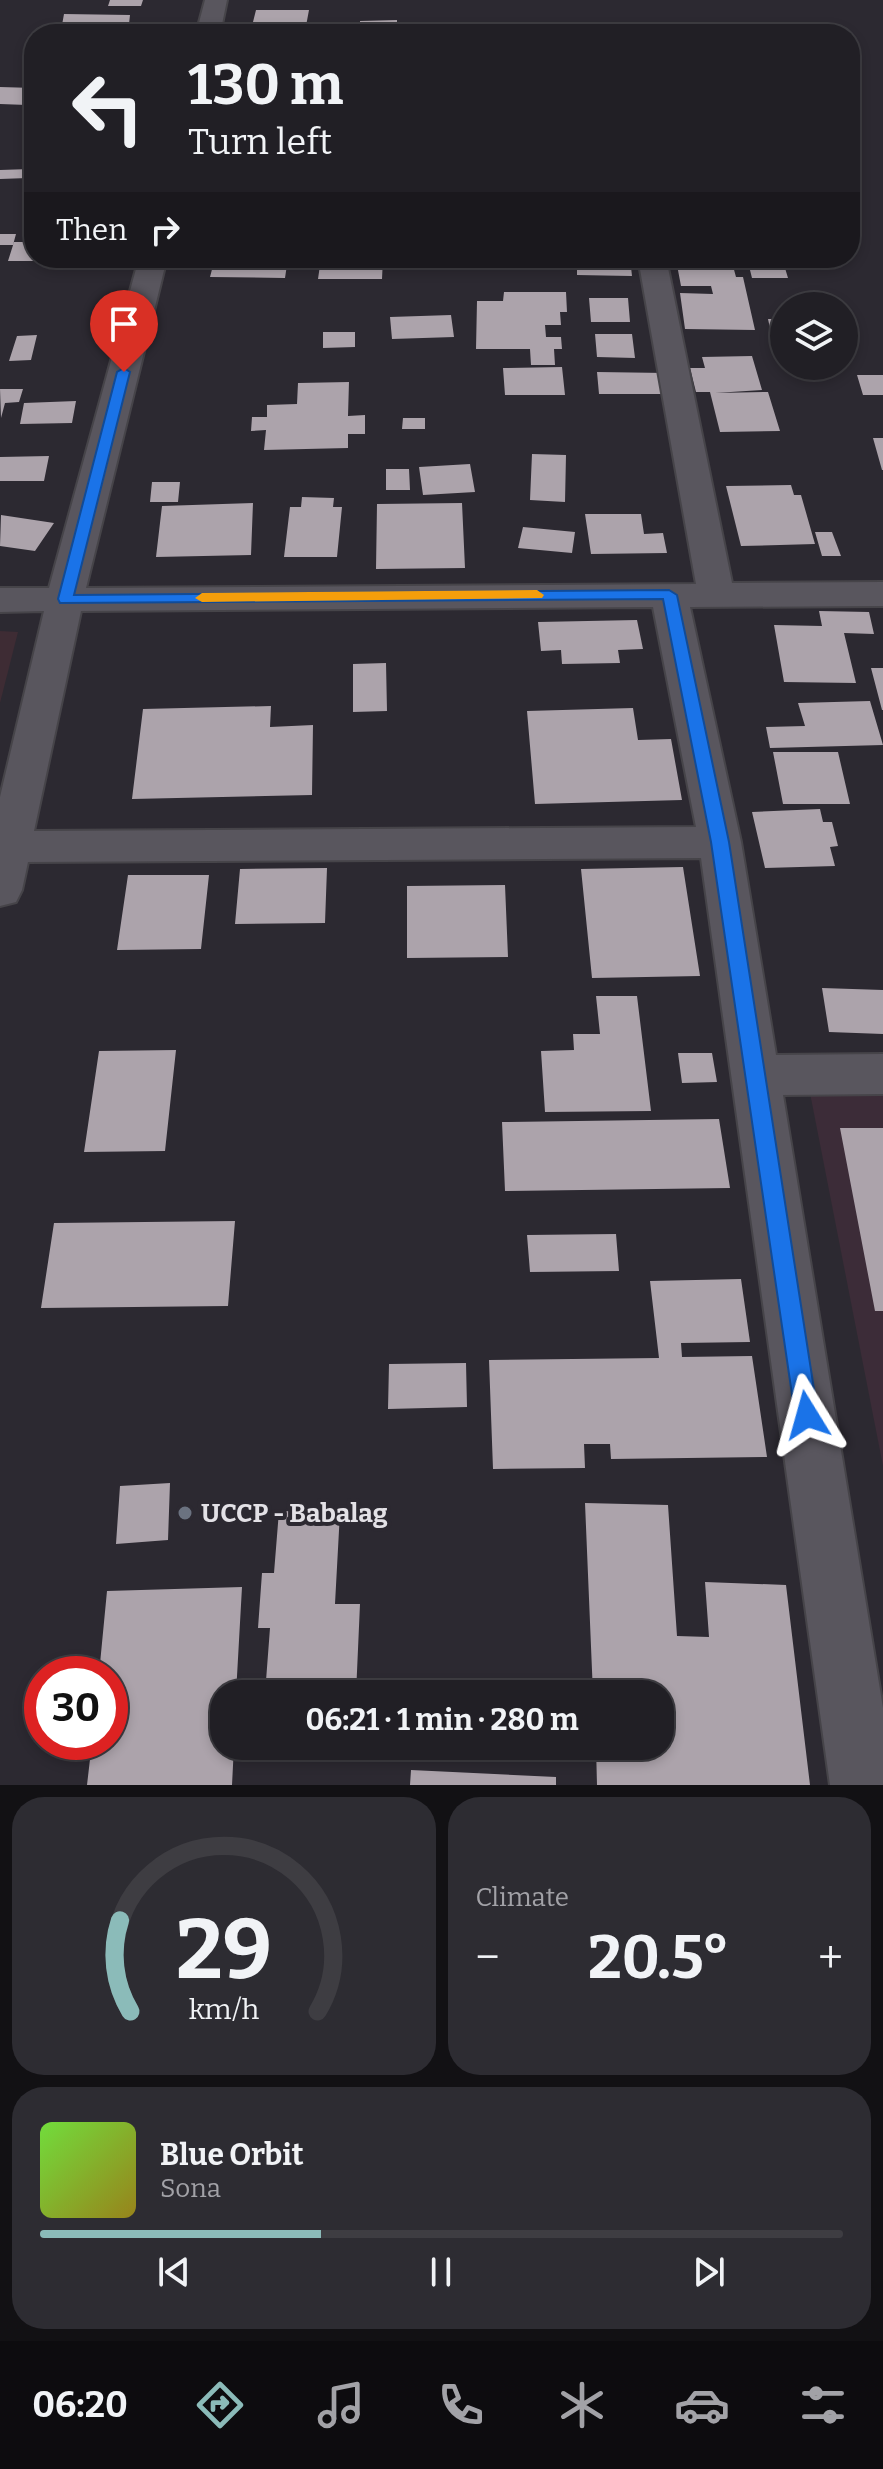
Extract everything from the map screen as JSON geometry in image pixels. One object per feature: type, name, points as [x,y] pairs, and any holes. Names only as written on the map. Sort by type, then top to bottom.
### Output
[{"type":"street","points":[[210,24],[216,0]]},
{"type":"street","points":[[0,890],[65,599],[150,268]]},
{"type":"street","points":[[653,268],[720,842],[863,1785]]},
{"type":"street","points":[[0,600],[883,594]]},
{"type":"street","points":[[10,847],[720,842]]},
{"type":"street","points":[[756,1075],[883,1074]]},
{"type":"shaded area","points":[[0,631],[18,632],[0,703]]},
{"type":"shaded area","points":[[883,1087],[883,1466],[809,1088]]},
{"type":"building","points":[[110,0],[143,0],[141,6],[108,6]]},
{"type":"building","points":[[256,10],[309,10],[306,24],[252,24]]},
{"type":"building","points":[[64,14],[130,15],[129,24],[62,24]]},
{"type":"building","points":[[397,20],[397,24],[360,24],[360,21]]},
{"type":"building","points":[[0,87],[24,88],[24,105],[0,104]]},
{"type":"building","points":[[24,169],[24,178],[0,179],[0,170]]},
{"type":"building","points":[[0,234],[16,234],[13,245],[0,245]]},
{"type":"building","points":[[14,242],[24,242],[24,261],[8,261]]},
{"type":"building","points":[[212,268],[286,268],[285,278],[210,277]]},
{"type":"building","points":[[320,268],[383,268],[382,279],[318,279]]},
{"type":"building","points":[[577,268],[631,268],[632,276],[577,275]]},
{"type":"building","points":[[678,268],[734,268],[736,277],[743,277],[755,330],[685,329],[680,293],[713,294],[711,286],[681,286]]},
{"type":"building","points":[[750,268],[785,268],[788,278],[752,278]]},
{"type":"building","points":[[504,292],[566,292],[567,312],[560,312],[561,325],[545,325],[546,337],[561,337],[562,349],[554,349],[555,365],[531,365],[530,349],[476,349],[477,301],[503,301]]},
{"type":"building","points":[[589,298],[628,298],[630,322],[591,322]]},
{"type":"building","points":[[451,315],[454,337],[392,339],[390,317]]},
{"type":"building","points":[[323,332],[355,332],[355,347],[323,348]]},
{"type":"building","points":[[595,334],[632,334],[635,358],[597,357]]},
{"type":"building","points":[[37,335],[31,360],[9,361],[17,336]]},
{"type":"building","points":[[752,356],[762,390],[715,393],[768,392],[780,431],[720,432],[710,392],[696,392],[690,368],[705,368],[702,357]]},
{"type":"building","points":[[562,367],[565,395],[505,395],[503,368]]},
{"type":"building","points":[[597,372],[666,373],[669,394],[599,394]]},
{"type":"building","points":[[858,375],[883,375],[883,395],[863,395]]},
{"type":"building","points":[[349,382],[348,416],[365,415],[365,434],[348,434],[348,448],[264,450],[266,430],[251,431],[252,417],[267,417],[267,405],[297,404],[298,383]]},
{"type":"building","points":[[0,389],[23,389],[19,402],[5,403],[1,418]]},
{"type":"building","points":[[76,401],[72,423],[20,424],[24,403]]},
{"type":"building","points":[[403,418],[425,418],[425,429],[402,429]]},
{"type":"building","points":[[873,438],[883,438],[883,470],[882,470]]},
{"type":"building","points":[[532,454],[566,455],[565,502],[530,500]]},
{"type":"building","points":[[49,456],[44,481],[0,481],[0,457]]},
{"type":"building","points":[[470,464],[475,492],[423,495],[419,467]]},
{"type":"building","points":[[386,469],[409,469],[410,490],[386,490]]},
{"type":"building","points":[[152,482],[180,482],[178,502],[150,502]]},
{"type":"building","points":[[791,485],[794,495],[801,495],[815,544],[741,546],[726,486]]},
{"type":"building","points":[[302,497],[334,498],[333,507],[342,507],[337,557],[284,557],[290,507],[301,507]]},
{"type":"building","points":[[253,503],[251,555],[156,557],[162,506]]},
{"type":"building","points":[[462,503],[465,568],[376,569],[377,504]]},
{"type":"building","points":[[585,514],[641,514],[644,534],[663,533],[667,553],[591,554]]},
{"type":"building","points":[[1,515],[54,523],[35,551],[0,546]]},
{"type":"building","points":[[523,527],[575,532],[572,553],[518,548]]},
{"type":"building","points":[[815,532],[832,532],[841,556],[822,556]]},
{"type":"building","points":[[819,611],[869,612],[874,634],[844,633],[856,683],[784,682],[774,625],[822,626]]},
{"type":"building","points":[[637,620],[643,649],[618,650],[620,663],[562,664],[561,650],[541,651],[538,622]]},
{"type":"building","points":[[386,663],[387,711],[353,712],[353,664]]},
{"type":"building","points":[[871,668],[883,668],[883,710],[882,710]]},
{"type":"building","points":[[870,701],[883,745],[770,748],[766,727],[805,726],[798,703]]},
{"type":"building","points":[[271,706],[270,727],[313,725],[312,795],[132,799],[143,709]]},
{"type":"building","points":[[633,708],[638,740],[671,739],[682,800],[535,804],[527,711]]},
{"type":"building","points":[[773,752],[838,752],[850,804],[783,804]]},
{"type":"building","points":[[820,809],[823,822],[832,822],[838,846],[830,847],[835,866],[765,868],[752,812]]},
{"type":"building","points":[[683,867],[700,976],[592,978],[581,869]]},
{"type":"building","points":[[327,868],[325,923],[235,924],[240,869]]},
{"type":"building","points":[[128,875],[209,875],[201,949],[117,950]]},
{"type":"building","points":[[505,885],[508,957],[407,958],[407,886]]},
{"type":"building","points":[[822,988],[883,990],[883,1034],[829,1032]]},
{"type":"building","points":[[596,996],[637,996],[651,1111],[545,1112],[541,1051],[574,1050],[573,1034],[600,1034]]},
{"type":"building","points":[[176,1050],[165,1151],[84,1152],[99,1051]]},
{"type":"building","points":[[678,1053],[712,1053],[717,1082],[682,1083]]},
{"type":"building","points":[[719,1119],[730,1188],[505,1191],[502,1122]]},
{"type":"building","points":[[840,1128],[883,1128],[883,1311],[875,1311]]},
{"type":"building","points":[[235,1221],[228,1306],[41,1308],[54,1223]]},
{"type":"building","points":[[616,1234],[619,1271],[530,1272],[527,1235]]},
{"type":"building","points":[[741,1279],[750,1342],[681,1343],[682,1357],[752,1356],[767,1457],[611,1459],[610,1444],[584,1444],[585,1468],[493,1469],[489,1360],[659,1358],[650,1281]]},
{"type":"building","points":[[466,1363],[467,1407],[388,1409],[389,1364]]},
{"type":"building","points":[[170,1483],[168,1540],[116,1544],[120,1486]]},
{"type":"building","points":[[585,1503],[668,1505],[677,1636],[709,1637],[705,1582],[786,1585],[810,1785],[597,1785],[596,1760],[674,1760],[674,1680],[592,1680]]},
{"type":"building","points":[[279,1511],[340,1512],[335,1604],[360,1604],[357,1680],[266,1680],[270,1628],[258,1628],[262,1573],[274,1573]]},
{"type":"building","points":[[242,1587],[237,1680],[210,1680],[210,1760],[233,1760],[232,1785],[87,1785],[90,1760],[128,1760],[128,1656],[101,1656],[107,1591]]},
{"type":"building","points":[[411,1770],[556,1777],[556,1785],[410,1785]]},
{"type":"slow traffic","points":[[202,598],[537,595]]},
{"type":"place","name":"UCCP - Babalag","points":[[185,1513]]},
{"type":"route","points":[[124,372],[65,599],[669,595],[720,842],[807,1415]]}]
